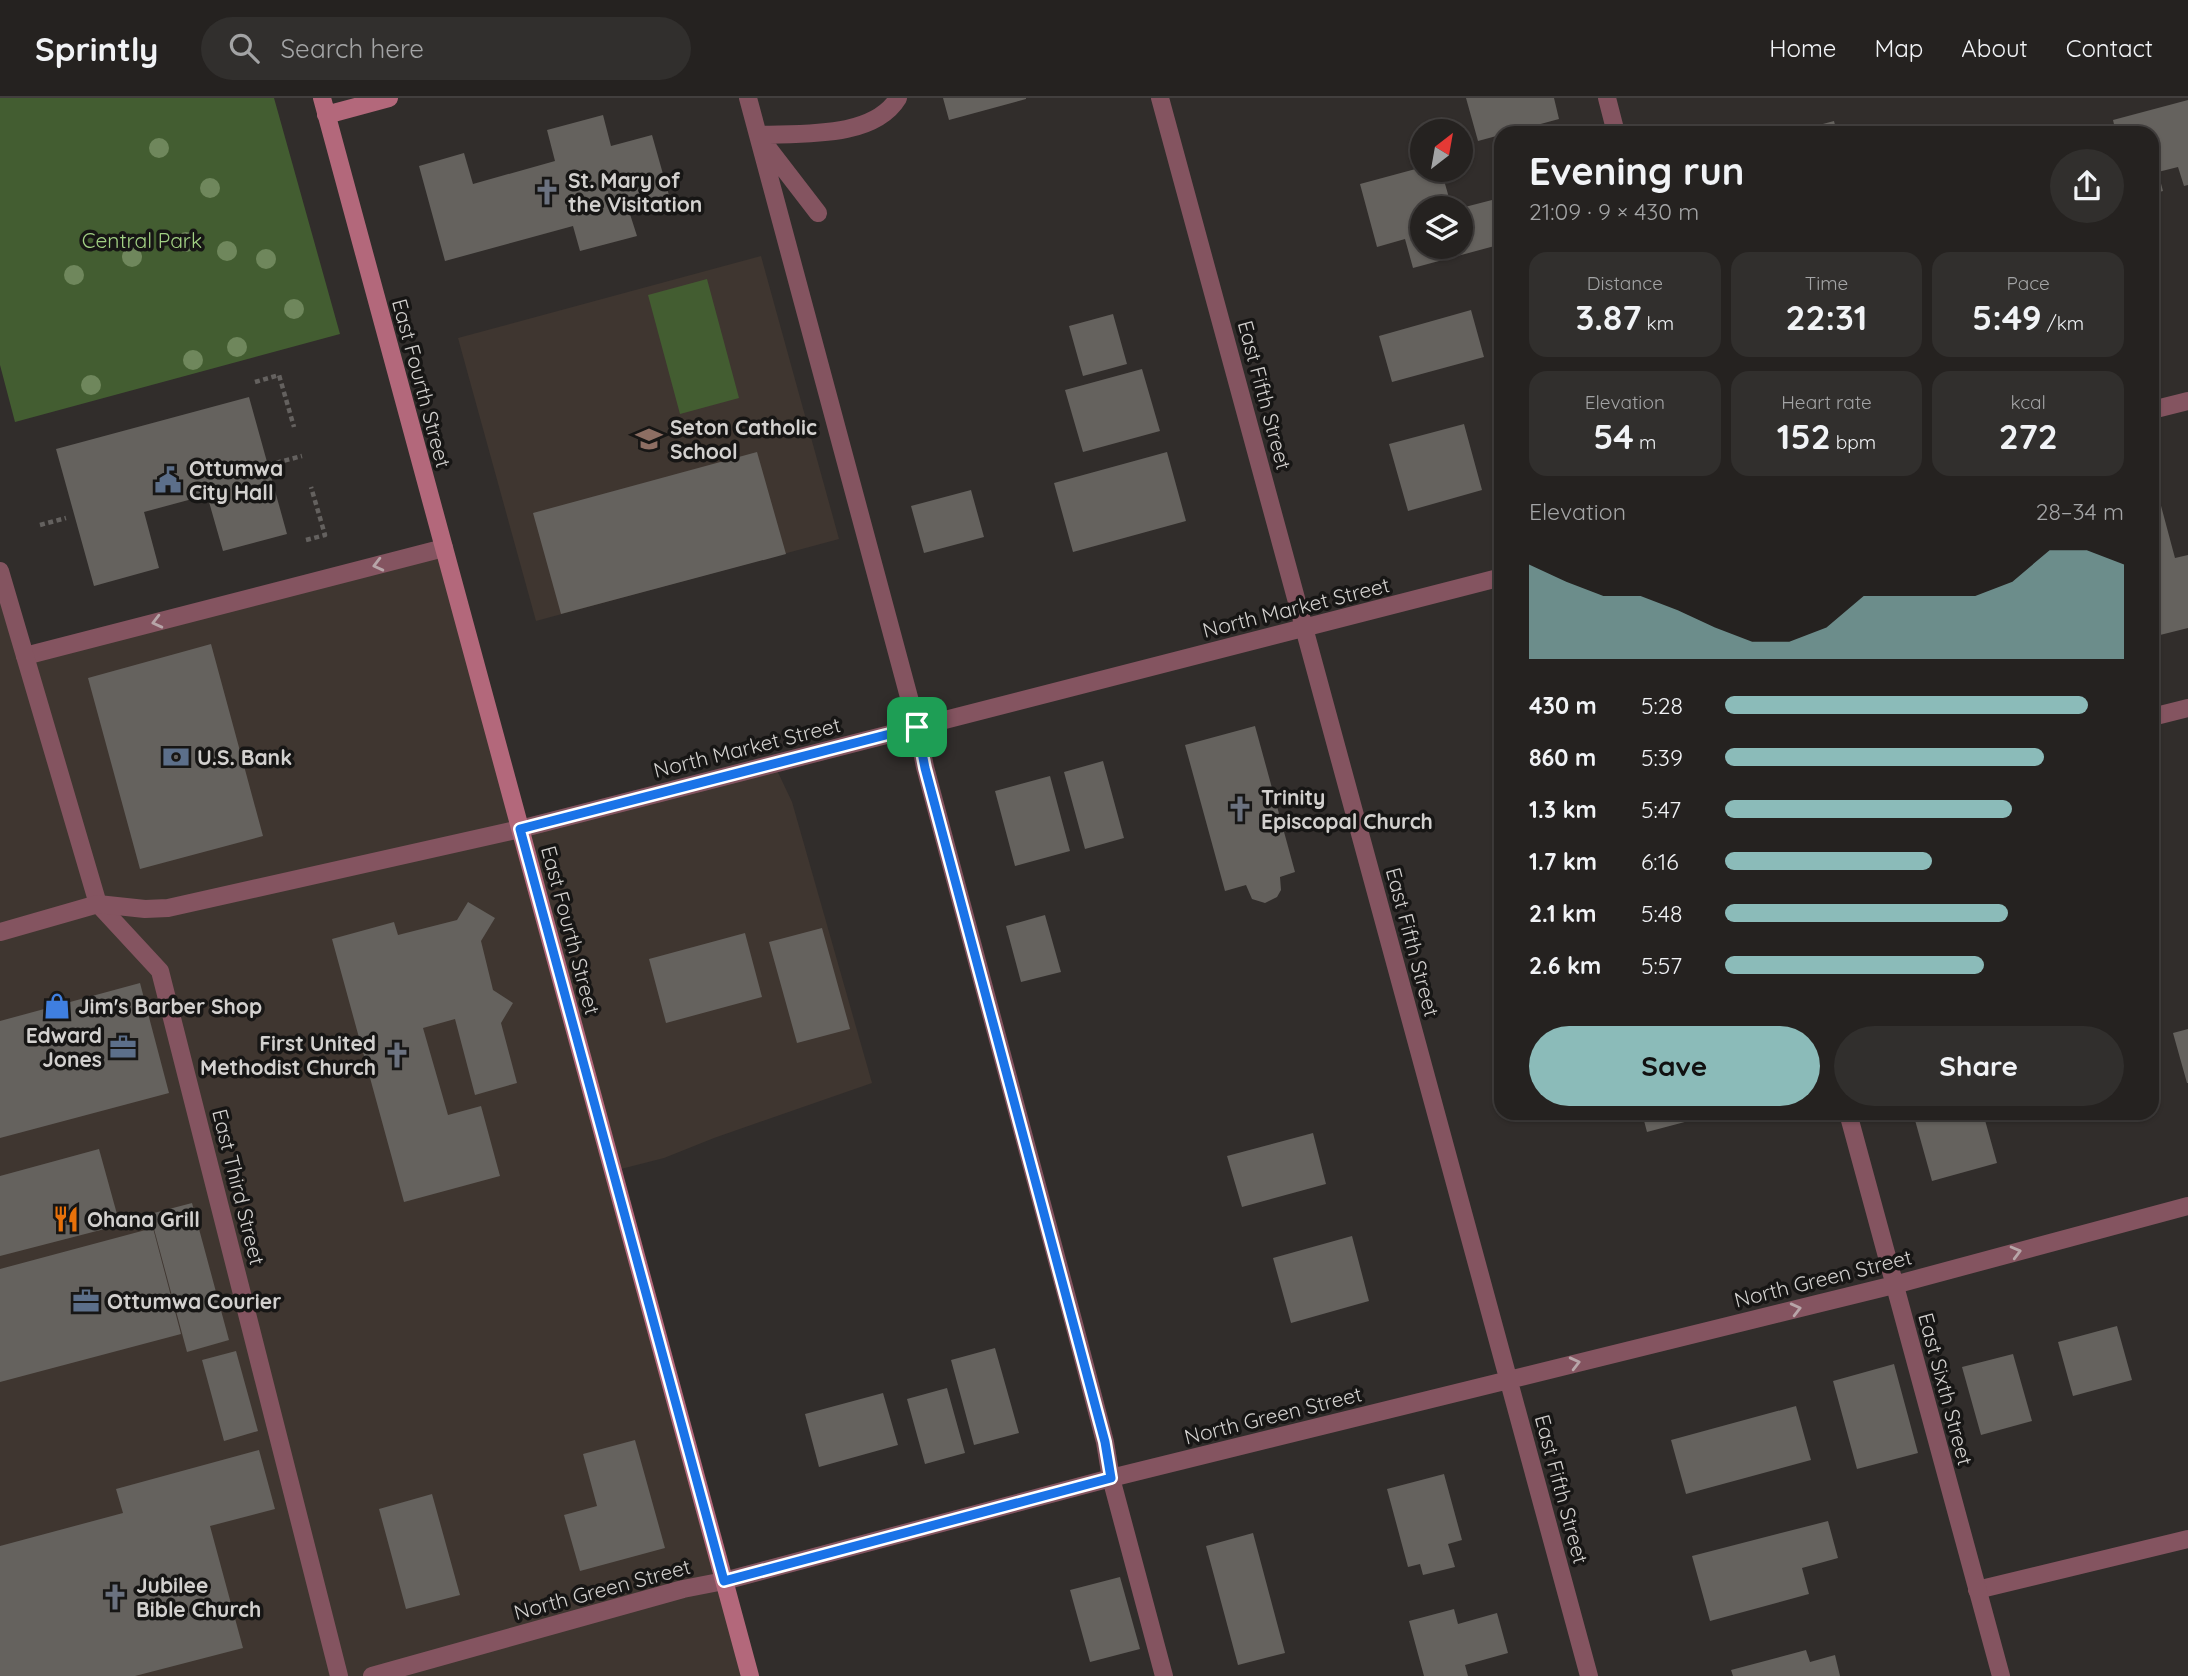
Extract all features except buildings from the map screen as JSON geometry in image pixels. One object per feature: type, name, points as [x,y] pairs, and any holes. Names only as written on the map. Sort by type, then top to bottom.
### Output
[{"type":"main road","points":[[324,106],[389,98]]},
{"type":"main road","name":"East Fourth Street","points":[[324,106],[750,1676]]},
{"type":"street","points":[[748,98],[917,727],[925,768],[1105,1442],[1111,1478],[1164,1676]]},
{"type":"street","points":[[758,135],[860,127],[891,110],[898,98]]},
{"type":"street","name":"East Fifth Street","points":[[1160,98],[1589,1676]]},
{"type":"street","points":[[1607,98],[1614,126]]},
{"type":"street","points":[[758,135],[818,212]]},
{"type":"street","points":[[2159,408],[2188,401]]},
{"type":"street","points":[[25,656],[444,548]]},
{"type":"street","name":"East Third Street","points":[[0,571],[98,904],[160,971],[339,1676]]},
{"type":"street","name":"North Market Street","points":[[0,933],[98,904],[145,909],[168,908],[520,829],[1494,579]]},
{"type":"street","points":[[2159,716],[2188,708]]},
{"type":"street","name":"East Sixth Street","points":[[1850,1120],[2001,1676]]},
{"type":"street","name":"North Green Street","points":[[372,1676],[683,1589],[724,1581],[1111,1478],[1894,1284],[2188,1206]]},
{"type":"street","points":[[1977,1590],[2188,1539]]},
{"type":"path","points":[[256,383],[279,375],[294,427]]},
{"type":"path","points":[[268,466],[302,456]]},
{"type":"path","points":[[306,540],[325,535],[311,487]]},
{"type":"path","points":[[40,525],[66,518]]},
{"type":"shaded area","name":"Seton Catholic School","points":[[761,256],[839,539],[536,621],[458,338]]},
{"type":"shaded area","points":[[444,548],[520,829],[774,764],[792,802],[872,1083],[664,1158],[613,1171],[750,1676],[0,1676],[0,571],[25,655]]},
{"type":"green space","name":"Central Park","points":[[0,98],[274,98],[340,334],[15,422],[0,365]]},
{"type":"green space","points":[[707,279],[739,398],[680,414],[648,295]]},
{"type":"place","name":"St. Mary of the Visitation","points":[[547,192]]},
{"type":"place","name":"Seton Catholic School","points":[[649,439]]},
{"type":"place","name":"Ottumwa City Hall","points":[[168,480]]},
{"type":"place","name":"U.S. Bank","points":[[176,757]]},
{"type":"place","name":"Trinity Episcopal Church","points":[[1240,809]]},
{"type":"place","name":"Jim's Barber Shop","points":[[57,1006]]},
{"type":"place","name":"Edward Jones","points":[[123,1047]]},
{"type":"place","name":"First United Methodist Church","points":[[397,1055]]},
{"type":"place","name":"Ohana Grill","points":[[66,1219]]},
{"type":"place","name":"Ottumwa Courier","points":[[86,1301]]},
{"type":"place","name":"Jubilee Bible Church","points":[[115,1597]]},
{"type":"route","points":[[917,727],[925,768],[1105,1442],[1111,1478],[724,1581],[520,829],[917,727]]}]
